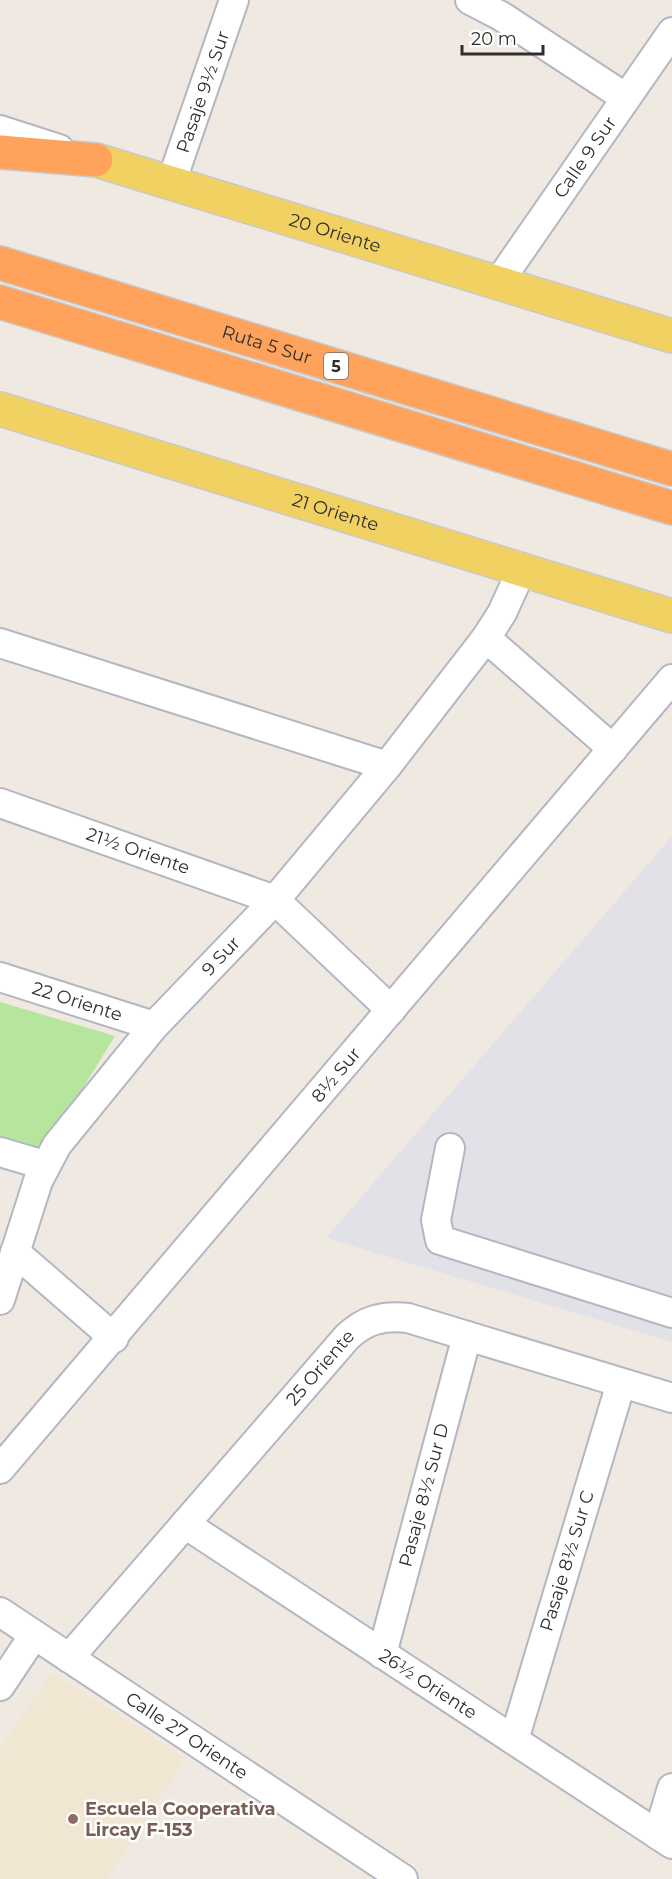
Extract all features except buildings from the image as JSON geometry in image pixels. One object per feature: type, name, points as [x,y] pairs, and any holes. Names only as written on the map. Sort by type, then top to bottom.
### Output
[{"type":"highway","points":[[0,152],[96,160]]},
{"type":"highway","name":"Ruta 5 Sur","points":[[0,263],[672,469]]},
{"type":"highway","name":"Ruta 5 Sur","points":[[0,302],[672,508]]},
{"type":"main road","name":"20 Oriente","points":[[96,160],[672,336]]},
{"type":"main road","name":"21 Oriente","points":[[0,410],[672,616]]},
{"type":"street","name":"Pasaje 9½ Sur","points":[[171,183],[234,0]]},
{"type":"street","points":[[470,0],[501,16],[626,98]]},
{"type":"street","name":"Calle 9 Sur","points":[[498,283],[626,98],[668,45]]},
{"type":"street","name":"20 Oriente","points":[[0,130],[96,160]]},
{"type":"street","name":"9 Sur","points":[[0,1300],[44,1165],[70,1128],[154,1026],[276,900],[387,766],[486,638],[502,613],[522,569]]},
{"type":"street","points":[[486,638],[613,749]]},
{"type":"street","points":[[0,643],[387,766]]},
{"type":"street","name":"8½ Sur","points":[[0,1469],[114,1338],[672,680]]},
{"type":"street","name":"21½ Oriente","points":[[0,803],[276,900]]},
{"type":"street","points":[[276,900],[391,1010]]},
{"type":"street","name":"22 Oriente","points":[[0,977],[154,1026]]},
{"type":"street","points":[[450,1148],[436,1220],[440,1240],[672,1313]]},
{"type":"street","points":[[0,1152],[44,1165]]},
{"type":"street","points":[[15,1252],[114,1338]]},
{"type":"street","name":"25 Oriente","points":[[69,1658],[355,1329],[374,1319],[396,1317],[672,1398]]},
{"type":"street","name":"Pasaje 8½ Sur D","points":[[382,1654],[467,1336]]},
{"type":"street","name":"Pasaje 8½ Sur C","points":[[514,1740],[621,1383]]},
{"type":"street","name":"26½ Oriente","points":[[185,1524],[665,1839]]},
{"type":"street","name":"Calle 27 Oriente","points":[[0,1612],[403,1879]]},
{"type":"street","points":[[0,1686],[34,1635]]},
{"type":"street","points":[[665,1839],[672,1788]]},
{"type":"shaded area","points":[[672,836],[672,1342],[326,1238]]},
{"type":"shaded area","name":"Escuela Cooperativa Lircay F-153","points":[[52,1673],[186,1758],[106,1879],[0,1879],[0,1749]]},
{"type":"green space","points":[[0,1002],[115,1036],[44,1151],[0,1136]]},
{"type":"place","name":"Escuela Cooperativa Lircay F-153","points":[[73,1819]]}]
